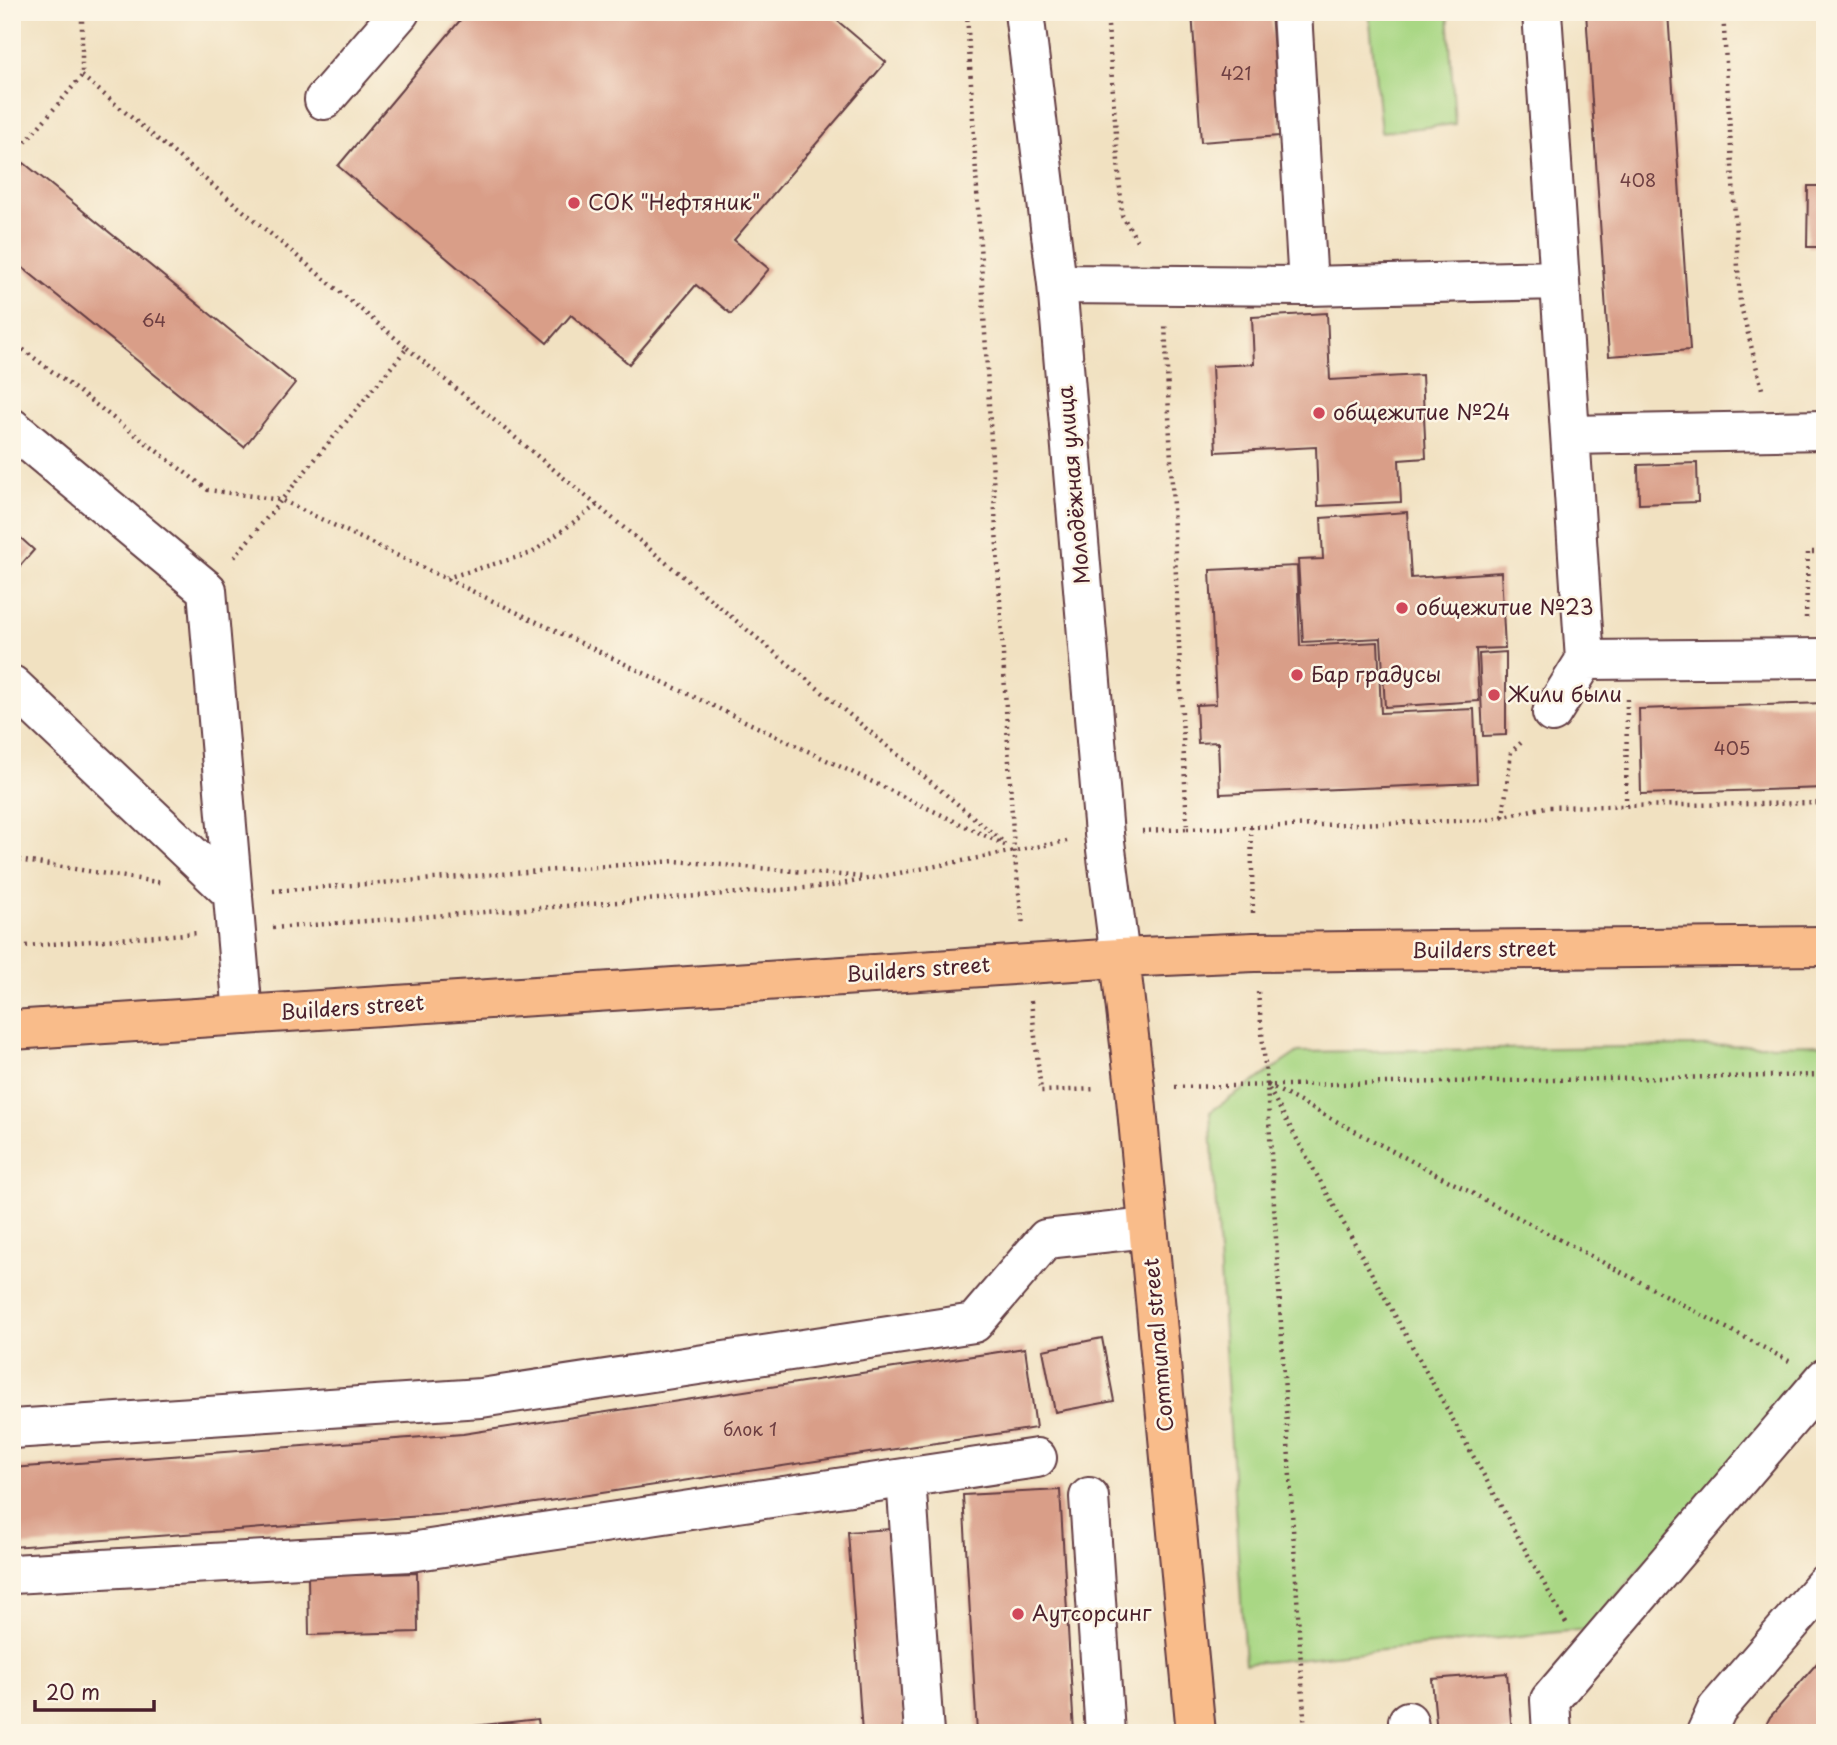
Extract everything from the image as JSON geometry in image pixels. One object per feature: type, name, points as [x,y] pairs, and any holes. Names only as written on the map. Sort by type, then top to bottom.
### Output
[{"type":"main road","name":"Builders street","points":[[12,1030],[1120,958],[1254,952],[1825,946]]},
{"type":"main road","name":"Communal street","points":[[1120,958],[1149,1228],[1196,1733]]},
{"type":"street","points":[[324,100],[400,12]]},
{"type":"street","name":"Молодёжная улица","points":[[1024,12],[1057,284],[1104,834],[1120,958]]},
{"type":"street","points":[[1292,12],[1308,286]]},
{"type":"street","points":[[1542,12],[1585,660],[1552,713]]},
{"type":"street","points":[[1057,284],[1164,287],[1308,286],[1560,280]]},
{"type":"street","points":[[12,428],[207,590],[243,1015]]},
{"type":"street","points":[[1571,435],[1825,430]]},
{"type":"street","points":[[1585,660],[1814,658]]},
{"type":"street","points":[[12,685],[234,912]]},
{"type":"street","points":[[12,1429],[481,1398],[974,1323],[1046,1239],[1149,1228]]},
{"type":"street","points":[[1552,1733],[1550,1700],[1824,1379]]},
{"type":"street","points":[[12,1574],[410,1552],[1037,1458]]},
{"type":"street","points":[[905,1478],[924,1733]]},
{"type":"street","points":[[1088,1497],[1105,1733]]},
{"type":"street","points":[[1706,1733],[1717,1709],[1825,1584]]},
{"type":"path","points":[[12,158],[82,76],[82,12]]},
{"type":"path","points":[[967,12],[1014,851]]},
{"type":"path","points":[[1107,12],[1122,215],[1164,287],[1187,829]]},
{"type":"path","points":[[1723,12],[1740,302],[1773,431]]},
{"type":"path","points":[[82,76],[1014,851]]},
{"type":"path","points":[[12,341],[208,490],[281,500],[1009,847]]},
{"type":"path","points":[[207,590],[407,348]]},
{"type":"path","points":[[446,579],[532,553],[597,505]]},
{"type":"path","points":[[1814,658],[1808,552],[1825,552]]},
{"type":"path","points":[[1626,806],[1626,699],[1640,699]]},
{"type":"path","points":[[1503,817],[1510,752],[1552,713]]},
{"type":"path","points":[[234,912],[831,886],[1104,834],[1486,820],[1546,807],[1825,803]]},
{"type":"path","points":[[1251,827],[1254,952],[1267,1085],[1305,1733]]},
{"type":"path","points":[[12,859],[164,883]]},
{"type":"path","points":[[12,947],[234,912],[675,861],[872,878]]},
{"type":"path","points":[[1135,1088],[1825,1075]]},
{"type":"path","points":[[1267,1085],[1824,1379]]},
{"type":"path","points":[[1267,1085],[1586,1659]]},
{"type":"green space","points":[[1369,12],[1448,12],[1455,124],[1381,132]]},
{"type":"green space","points":[[1825,1044],[1825,1354],[1588,1629],[1245,1664],[1210,1112],[1298,1052]]},
{"type":"building","name":"СОК \"Нефтяник\"","points":[[467,12],[827,12],[886,62],[734,240],[769,269],[731,314],[696,285],[629,364],[571,315],[547,343],[338,166]]},
{"type":"building","points":[[1192,12],[1271,12],[1280,136],[1201,142]]},
{"type":"building","points":[[1586,12],[1668,12],[1690,350],[1609,356]]},
{"type":"building","points":[[24,163],[295,383],[244,447],[12,259],[12,177]]},
{"type":"building","points":[[1808,186],[1825,186],[1825,247],[1807,247]]},
{"type":"building","name":"общежитие №24","points":[[1327,313],[1330,380],[1422,375],[1426,458],[1399,460],[1401,502],[1318,506],[1316,447],[1216,452],[1212,366],[1254,364],[1252,317]]},
{"type":"building","points":[[1697,463],[1698,502],[1639,504],[1638,465]]},
{"type":"building","name":"общежитие №23","points":[[1407,512],[1411,578],[1501,572],[1505,648],[1476,649],[1479,701],[1385,707],[1381,638],[1303,642],[1298,560],[1323,559],[1321,518]]},
{"type":"building","points":[[12,530],[34,550],[12,575]]},
{"type":"building","name":"Бар градусы","points":[[1297,566],[1300,646],[1378,642],[1381,713],[1474,709],[1477,783],[1220,794],[1218,742],[1198,743],[1196,705],[1216,704],[1210,570]]},
{"type":"building","name":"Жили были","points":[[1506,652],[1506,735],[1483,736],[1479,654]]},
{"type":"building","points":[[1825,703],[1825,788],[1641,794],[1639,709]]},
{"type":"building","points":[[1102,1338],[1114,1401],[1055,1412],[1043,1350]]},
{"type":"building","points":[[1025,1348],[1036,1428],[475,1512],[12,1547],[12,1468],[463,1434]]},
{"type":"building","name":"Аутсорсинг","points":[[1060,1490],[1074,1733],[977,1733],[963,1495]]},
{"type":"building","points":[[891,1529],[905,1733],[862,1733],[848,1532]]},
{"type":"building","points":[[417,1573],[418,1632],[309,1635],[308,1576]]},
{"type":"building","points":[[1825,1654],[1825,1733],[1762,1733],[1770,1717]]},
{"type":"building","points":[[1507,1673],[1512,1733],[1437,1733],[1432,1679]]},
{"type":"building","points":[[538,1719],[540,1733],[466,1733],[465,1727]]},
{"type":"place","name":"СОК \"Нефтяник\"","points":[[574,203]]},
{"type":"place","name":"общежитие №24","points":[[1319,413]]},
{"type":"place","name":"общежитие №23","points":[[1402,608]]},
{"type":"place","name":"Бар градусы","points":[[1297,675]]},
{"type":"place","name":"Жили были","points":[[1494,695]]},
{"type":"place","name":"Аутсорсинг","points":[[1018,1614]]}]
